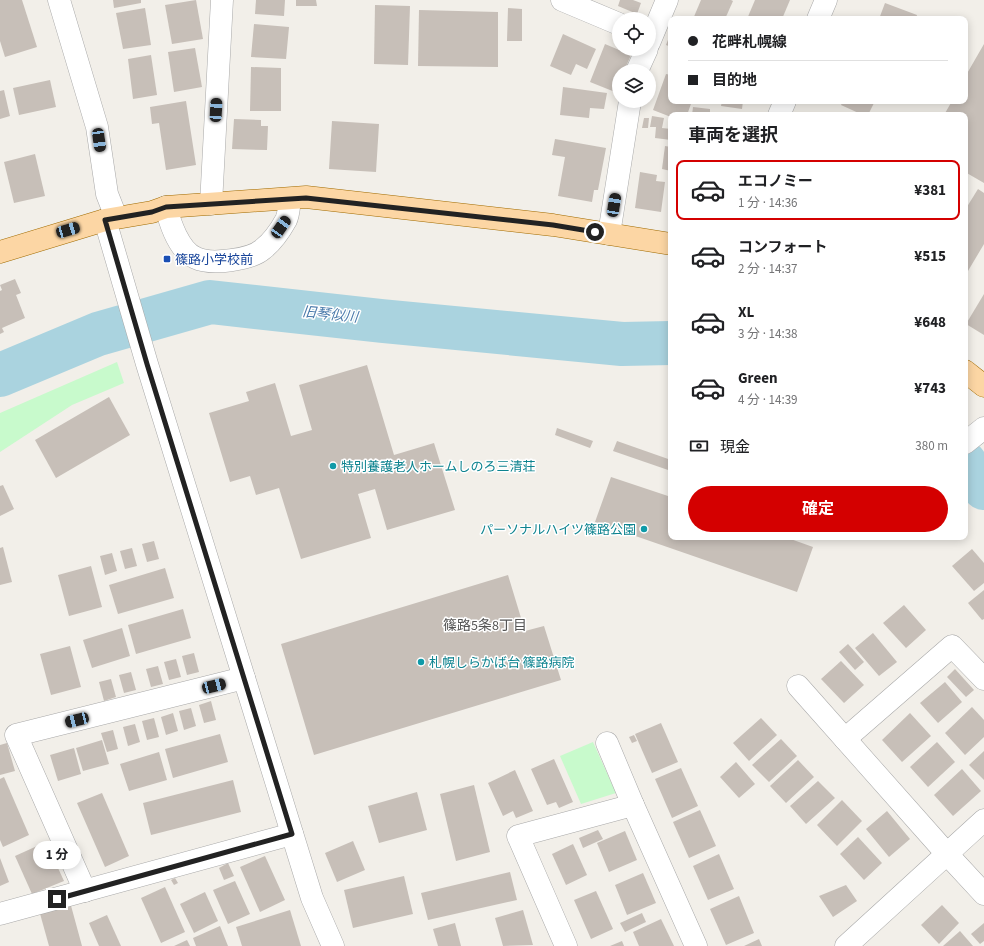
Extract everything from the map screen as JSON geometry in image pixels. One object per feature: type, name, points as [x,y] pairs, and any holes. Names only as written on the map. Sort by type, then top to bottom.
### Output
[{"type":"main road","points":[[0,252],[110,218],[152,212],[166,207],[306,198],[553,225],[668,244]]},
{"type":"main road","points":[[968,373],[984,386]]},
{"type":"street","points":[[59,0],[97,127],[110,218],[126,293],[312,898],[333,946]]},
{"type":"street","points":[[211,204],[222,0]]},
{"type":"street","points":[[562,0],[612,21]]},
{"type":"street","points":[[656,25],[667,0]]},
{"type":"street","points":[[819,16],[826,0]]},
{"type":"street","points":[[609,234],[629,108]]},
{"type":"street","points":[[166,207],[170,223],[185,250],[195,258],[212,262],[228,261],[245,257],[263,250],[286,219],[290,199]]},
{"type":"street","points":[[845,739],[952,646],[984,679]]},
{"type":"street","points":[[85,891],[16,735],[244,678]]},
{"type":"street","points":[[798,686],[984,894]]},
{"type":"street","points":[[607,743],[696,946]]},
{"type":"street","points":[[566,946],[518,836],[633,805]]},
{"type":"street","points":[[846,946],[984,820]]},
{"type":"street","points":[[0,914],[292,834]]},
{"type":"green space","points":[[117,362],[124,383],[72,405],[0,452],[0,413]]},
{"type":"green space","points":[[593,742],[616,793],[581,804],[560,756]]},
{"type":"building","points":[[0,0],[22,0],[37,47],[5,57],[0,41]]},
{"type":"building","points":[[113,0],[141,0],[141,3],[114,8]]},
{"type":"building","points":[[196,0],[203,39],[172,44],[165,5]]},
{"type":"building","points":[[256,0],[285,0],[284,16],[255,14]]},
{"type":"building","points":[[296,0],[316,0],[317,6],[296,6]]},
{"type":"building","points":[[620,0],[633,0],[641,3],[638,12],[632,12],[618,6]]},
{"type":"building","points":[[701,0],[733,1],[726,16],[694,16]]},
{"type":"building","points":[[755,0],[790,0],[783,16],[748,16]]},
{"type":"building","points":[[885,3],[917,15],[917,16],[880,16]]},
{"type":"building","points":[[375,5],[410,6],[408,65],[374,64]]},
{"type":"building","points":[[145,8],[151,45],[123,49],[116,13]]},
{"type":"building","points":[[508,8],[522,9],[522,41],[507,41]]},
{"type":"building","points":[[419,10],[498,12],[498,67],[418,66]]},
{"type":"building","points":[[254,24],[289,27],[286,59],[251,57]]},
{"type":"building","points":[[563,34],[596,49],[587,69],[576,64],[571,75],[550,66]]},
{"type":"building","points":[[605,44],[612,47],[612,56],[631,56],[627,64],[612,64],[612,91],[590,82]]},
{"type":"building","points":[[984,44],[984,183],[968,174],[968,112],[946,112],[950,104],[968,104],[968,72]]},
{"type":"building","points":[[195,48],[202,87],[174,92],[168,52]]},
{"type":"building","points":[[151,55],[157,95],[133,99],[128,59]]},
{"type":"building","points":[[251,67],[281,68],[281,111],[250,111]]},
{"type":"building","points":[[666,74],[668,74],[668,104],[691,104],[688,112],[668,112],[668,116],[653,110],[654,108],[656,108],[656,102]]},
{"type":"building","points":[[50,80],[56,107],[19,115],[13,88]]},
{"type":"building","points":[[563,87],[607,93],[604,109],[590,108],[589,118],[560,115]]},
{"type":"building","points":[[4,90],[10,116],[0,119],[0,91]]},
{"type":"building","points":[[186,101],[196,165],[166,170],[159,123],[152,124],[150,107]]},
{"type":"building","points":[[721,104],[743,104],[742,109],[721,106]]},
{"type":"building","points":[[874,104],[870,112],[856,112],[841,105]]},
{"type":"building","points":[[693,107],[710,109],[710,112],[692,112]]},
{"type":"building","points":[[652,116],[664,118],[662,128],[668,129],[668,140],[655,138],[656,127],[650,127]]},
{"type":"building","points":[[644,118],[649,118],[648,128],[642,128]]},
{"type":"building","points":[[234,119],[261,120],[261,126],[268,126],[267,150],[232,149]]},
{"type":"building","points":[[332,121],[379,124],[376,172],[329,169]]},
{"type":"building","points":[[555,139],[606,148],[598,190],[594,190],[592,202],[558,196],[565,157],[552,155]]},
{"type":"building","points":[[665,146],[668,146],[668,170],[662,169]]},
{"type":"building","points":[[35,154],[45,196],[14,203],[4,162]]},
{"type":"building","points":[[640,172],[657,175],[656,181],[665,182],[661,212],[635,208]]},
{"type":"building","points":[[978,189],[984,193],[984,244],[968,271],[968,205]]},
{"type":"building","points":[[15,279],[21,293],[16,295],[25,318],[2,328],[4,332],[0,334],[0,291],[2,290],[0,285]]},
{"type":"building","points":[[984,294],[984,335],[968,325],[968,321]]},
{"type":"building","name":"特別養護老人ホームしのろ三清荘","points":[[367,365],[394,455],[434,443],[455,510],[387,530],[375,489],[358,494],[371,538],[301,559],[279,488],[256,495],[250,476],[230,482],[209,413],[249,401],[246,392],[275,383],[291,436],[312,430],[299,385]]},
{"type":"building","points":[[109,397],[130,435],[56,478],[35,440]]},
{"type":"building","points":[[557,428],[593,441],[590,448],[555,435]]},
{"type":"building","points":[[617,441],[668,459],[668,470],[613,451]]},
{"type":"building","name":"パーソナルハイツ篠路公園","points":[[611,477],[668,496],[668,540],[793,540],[813,547],[797,592],[595,522]]},
{"type":"building","points":[[3,485],[14,509],[0,516],[0,486]]},
{"type":"building","points":[[154,541],[159,559],[147,562],[142,544]]},
{"type":"building","points":[[3,547],[12,582],[0,585],[0,548]]},
{"type":"building","points":[[132,548],[137,566],[125,569],[120,551]]},
{"type":"building","points":[[972,549],[984,563],[984,583],[974,591],[952,566]]},
{"type":"building","points":[[112,553],[117,571],[105,575],[100,556]]},
{"type":"building","points":[[91,566],[102,607],[69,616],[58,575]]},
{"type":"building","points":[[165,568],[174,598],[118,614],[109,585]]},
{"type":"building","name":"札幌しらかば台 篠路病院","points":[[508,575],[525,631],[544,626],[561,680],[314,755],[281,644]]},
{"type":"building","points":[[984,590],[984,619],[982,620],[968,603]]},
{"type":"building","points":[[904,605],[926,630],[906,648],[883,623]]},
{"type":"building","points":[[183,609],[191,638],[136,654],[128,625]]},
{"type":"building","points":[[122,628],[130,656],[92,668],[83,640]]},
{"type":"building","points":[[873,633],[897,662],[879,676],[855,648]]},
{"type":"building","points":[[848,644],[864,662],[855,670],[839,652]]},
{"type":"building","points":[[70,646],[81,687],[51,695],[40,654]]},
{"type":"building","points":[[194,653],[199,672],[187,675],[182,656]]},
{"type":"building","points":[[176,659],[181,677],[169,680],[164,662]]},
{"type":"building","points":[[841,661],[864,685],[844,703],[821,679]]},
{"type":"building","points":[[158,666],[163,684],[151,687],[146,669]]},
{"type":"building","points":[[955,669],[974,690],[966,697],[947,677]]},
{"type":"building","points":[[131,672],[136,690],[124,693],[119,675]]},
{"type":"building","points":[[111,679],[116,697],[104,701],[99,682]]},
{"type":"building","points":[[945,682],[962,702],[938,723],[920,703]]},
{"type":"building","points":[[211,701],[216,720],[204,723],[199,705]]},
{"type":"building","points":[[972,707],[984,720],[984,737],[965,755],[945,733]]},
{"type":"building","points":[[191,708],[196,726],[184,730],[179,711]]},
{"type":"building","points":[[173,713],[178,731],[166,735],[161,717]]},
{"type":"building","points":[[910,713],[931,736],[902,762],[882,740]]},
{"type":"building","points":[[154,718],[159,737],[147,740],[142,721]]},
{"type":"building","points":[[761,718],[777,735],[749,761],[733,743]]},
{"type":"building","points":[[661,723],[678,762],[652,773],[635,734]]},
{"type":"building","points":[[135,724],[140,742],[128,746],[123,727]]},
{"type":"building","points":[[113,730],[118,749],[107,752],[101,733]]},
{"type":"building","points":[[220,734],[228,762],[173,778],[165,749]]},
{"type":"building","points":[[634,735],[637,741],[632,743],[629,737]]},
{"type":"building","points":[[781,739],[797,756],[769,782],[752,765]]},
{"type":"building","points":[[102,740],[109,764],[83,771],[76,748]]},
{"type":"building","points":[[937,742],[955,762],[928,787],[910,767]]},
{"type":"building","points":[[7,743],[15,771],[0,775],[0,745]]},
{"type":"building","points":[[74,748],[81,774],[58,781],[50,755]]},
{"type":"building","points":[[984,751],[984,780],[969,765]]},
{"type":"building","points":[[159,752],[167,780],[129,791],[120,764]]},
{"type":"building","points":[[554,759],[573,802],[559,808],[556,802],[547,805],[531,769]]},
{"type":"building","points":[[798,760],[814,777],[786,803],[770,786]]},
{"type":"building","points":[[736,762],[755,784],[739,798],[720,777]]},
{"type":"building","points":[[681,768],[698,806],[672,818],[655,779]]},
{"type":"building","points":[[962,769],[981,791],[953,816],[934,795]]},
{"type":"building","points":[[515,770],[533,811],[516,818],[513,811],[503,816],[488,783]]},
{"type":"building","points":[[4,777],[29,835],[3,847],[0,840],[0,779]]},
{"type":"building","points":[[233,780],[241,812],[151,835],[143,803]]},
{"type":"building","points":[[818,781],[835,798],[806,824],[790,806]]},
{"type":"building","points":[[474,785],[490,852],[456,861],[440,794]]},
{"type":"building","points":[[417,792],[427,830],[379,843],[368,806]]},
{"type":"building","points":[[102,793],[129,856],[105,867],[77,803]]},
{"type":"building","points":[[842,800],[862,821],[837,846],[817,825]]},
{"type":"building","points":[[700,810],[716,846],[689,858],[673,822]]},
{"type":"building","points":[[887,811],[910,839],[889,857],[866,829]]},
{"type":"building","points":[[598,830],[603,839],[583,848],[579,838]]},
{"type":"building","points":[[625,831],[637,860],[609,872],[597,843]]},
{"type":"building","points":[[858,837],[882,863],[864,880],[840,854]]},
{"type":"building","points":[[353,841],[365,870],[337,882],[325,853]]},
{"type":"building","points":[[46,842],[64,881],[32,894],[15,856]]},
{"type":"building","points":[[573,844],[587,875],[566,885],[552,854]]},
{"type":"building","points":[[719,854],[734,889],[708,900],[693,866]]},
{"type":"building","points":[[265,856],[285,900],[260,912],[240,867]]},
{"type":"building","points":[[0,858],[9,882],[0,886]]},
{"type":"building","points":[[228,863],[234,876],[224,880],[219,868]]},
{"type":"building","points":[[510,872],[517,900],[428,920],[421,893]]},
{"type":"building","points":[[643,873],[656,903],[627,915],[615,885]]},
{"type":"building","points":[[404,876],[413,914],[353,928],[344,890]]},
{"type":"building","points":[[175,878],[178,883],[174,885],[171,880]]},
{"type":"building","points":[[235,881],[250,914],[228,924],[213,890]]},
{"type":"building","points":[[846,885],[857,901],[833,917],[819,896]]},
{"type":"building","points":[[165,887],[185,932],[161,943],[141,898]]},
{"type":"building","points":[[596,891],[613,929],[591,939],[574,900]]},
{"type":"building","points":[[205,892],[218,921],[194,933],[180,904]]},
{"type":"building","points":[[739,896],[754,933],[726,945],[710,909]]},
{"type":"building","points":[[70,902],[82,946],[49,946],[39,910]]},
{"type":"building","points":[[942,905],[959,923],[939,944],[921,925]]},
{"type":"building","points":[[290,910],[301,946],[242,946],[236,927]]},
{"type":"building","points":[[523,910],[533,945],[503,946],[495,918]]},
{"type":"building","points":[[642,913],[646,922],[625,932],[620,923]]},
{"type":"building","points":[[107,915],[121,946],[99,946],[89,923]]},
{"type":"building","points":[[661,919],[674,946],[639,946],[633,932]]},
{"type":"building","points":[[455,923],[461,946],[438,946],[433,929]]},
{"type":"building","points":[[984,923],[984,941],[980,944],[971,934]]},
{"type":"building","points":[[220,926],[228,946],[196,946],[193,938]]},
{"type":"building","points":[[960,931],[973,946],[943,946]]},
{"type":"building","points":[[759,939],[762,946],[744,946]]},
{"type":"building","points":[[187,940],[190,946],[174,946]]},
{"type":"building","points":[[622,941],[624,946],[610,946]]},
{"type":"waterway","name":"旧琴似川","points":[[0,375],[98,334],[210,302],[382,321],[622,344],[668,343]]},
{"type":"waterway","name":"旧琴似川","points":[[968,467],[984,488]]},
{"type":"place","name":"篠路小学校前","points":[[167,259]]},
{"type":"place","name":"特別養護老人ホームしのろ三清荘","points":[[333,466]]},
{"type":"place","name":"パーソナルハイツ篠路公園","points":[[644,529]]},
{"type":"place","name":"札幌しらかば台 篠路病院","points":[[421,662]]},
{"type":"district","name":"篠路5条8丁目","points":[[485,625]]},
{"type":"route","points":[[57,899],[292,834],[147,364],[105,220],[152,212],[166,207],[306,198],[553,225],[595,232]]}]
